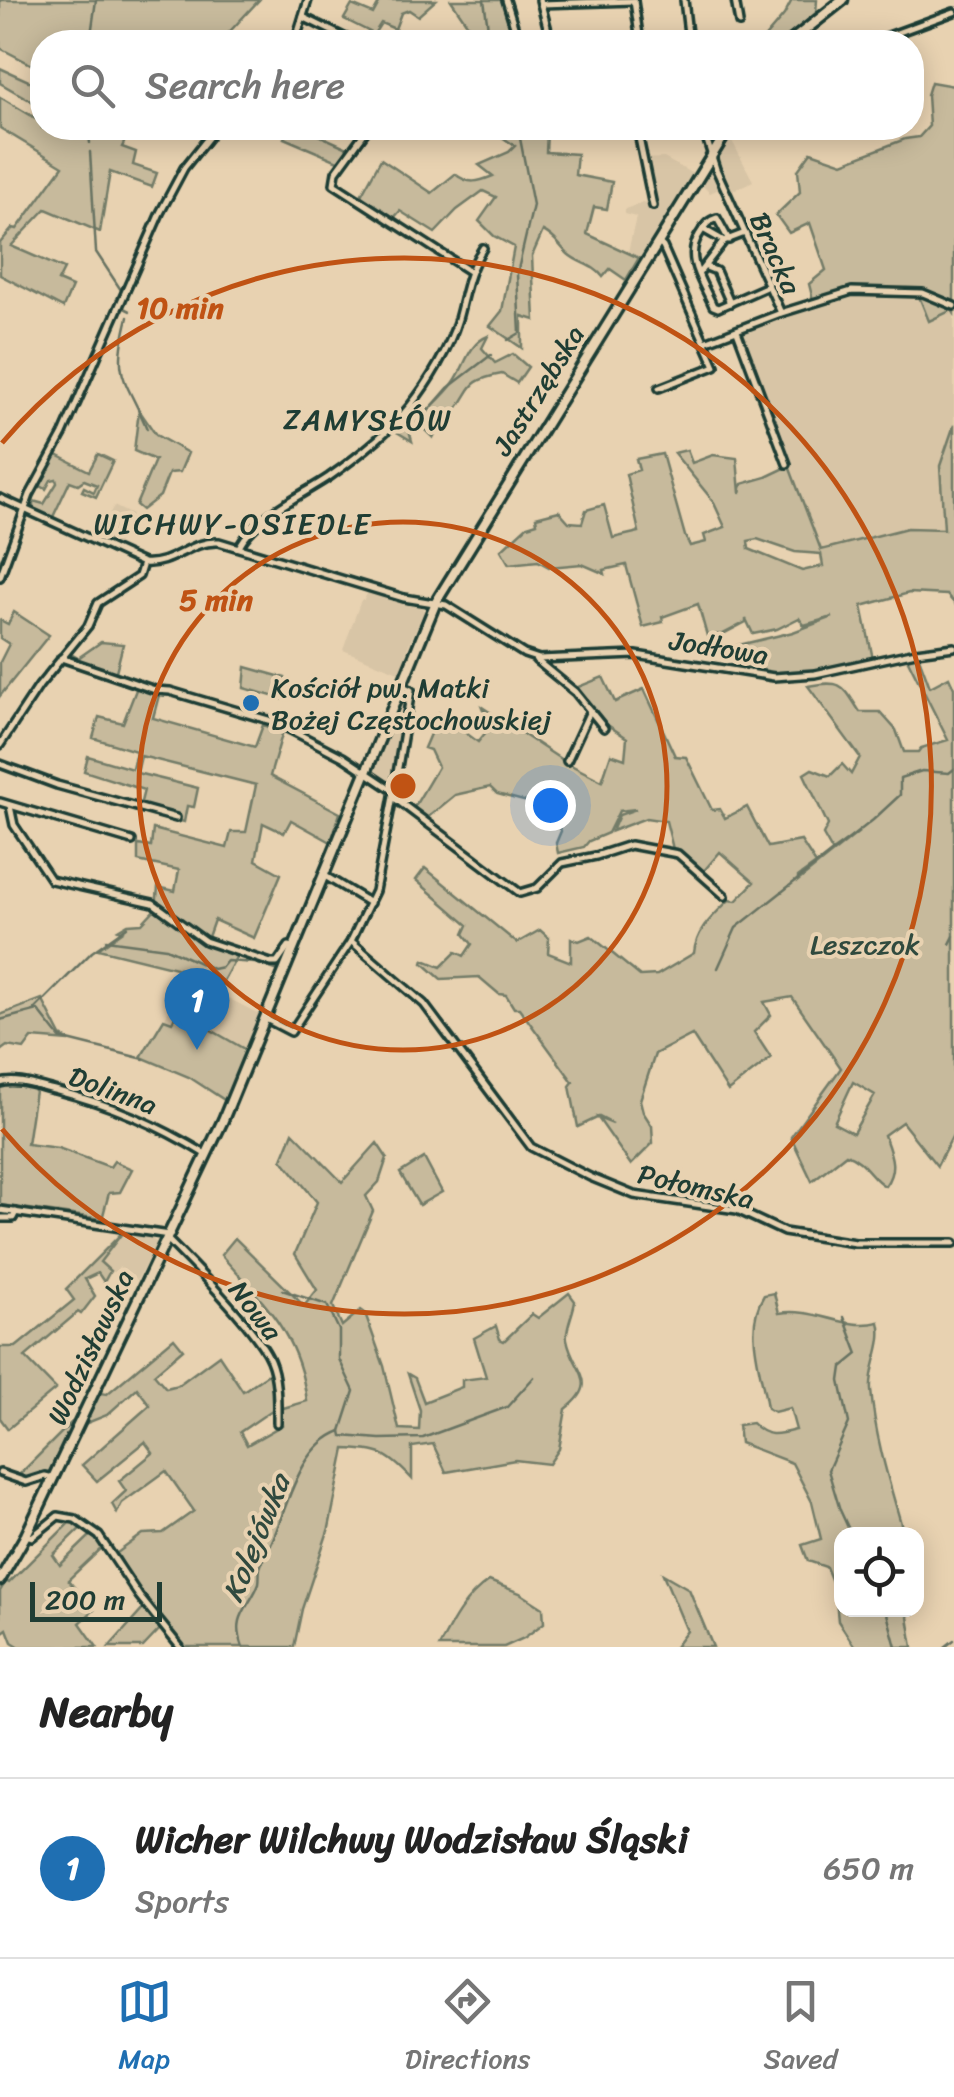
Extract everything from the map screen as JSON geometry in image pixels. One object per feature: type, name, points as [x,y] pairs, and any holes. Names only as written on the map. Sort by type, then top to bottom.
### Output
[{"type":"main road","points":[[805,30],[843,0]]},
{"type":"main road","name":"Jastrzębska","points":[[167,1238],[207,1156],[265,1019],[436,602],[721,140]]},
{"type":"main road","name":"Wodzisławska","points":[[0,1580],[26,1535],[167,1238]]},
{"type":"street","points":[[298,30],[308,0]]},
{"type":"street","points":[[506,0],[515,30]]},
{"type":"street","points":[[684,0],[688,30]]},
{"type":"street","points":[[735,0],[739,23]]},
{"type":"street","points":[[547,30],[540,2],[634,1],[638,30]]},
{"type":"street","points":[[905,30],[954,12]]},
{"type":"street","points":[[302,17],[329,30]]},
{"type":"street","points":[[0,577],[25,510],[63,434],[160,213],[184,168],[206,140]]},
{"type":"street","points":[[359,140],[336,172],[334,184],[469,271]]},
{"type":"street","points":[[640,140],[654,206]]},
{"type":"street","name":"Bracka","points":[[706,140],[781,313],[852,291],[922,293],[954,306]]},
{"type":"street","points":[[726,241],[717,218],[709,220],[691,252],[713,306],[718,308],[768,286]]},
{"type":"street","points":[[704,229],[726,241]]},
{"type":"street","points":[[699,273],[726,241],[745,233]]},
{"type":"street","points":[[657,242],[663,247],[715,366],[658,388]]},
{"type":"street","points":[[239,547],[278,509],[333,474],[411,405],[457,323],[469,271],[483,248]]},
{"type":"street","points":[[706,267],[716,271],[730,302]]},
{"type":"street","points":[[704,342],[781,313]]},
{"type":"street","points":[[737,331],[787,464]]},
{"type":"street","points":[[0,498],[143,562],[163,562],[208,541],[404,598],[452,607],[535,658],[575,692],[604,728]]},
{"type":"street","points":[[0,745],[88,626],[98,602],[139,576],[143,562]]},
{"type":"street","name":"Jodłowa","points":[[535,658],[550,661],[636,656],[774,677],[814,674],[954,647]]},
{"type":"street","points":[[61,658],[156,690],[275,722],[314,740],[366,773],[520,893],[536,888],[562,862],[630,845],[678,854],[725,896]]},
{"type":"street","name":"Jastrzębska","points":[[265,1019],[291,1032],[351,941],[370,903],[383,860],[411,690],[402,685]]},
{"type":"street","points":[[567,761],[590,710]]},
{"type":"street","points":[[0,764],[57,785],[176,818]]},
{"type":"street","points":[[0,802],[132,840]]},
{"type":"street","points":[[10,806],[14,825],[50,880],[153,903],[204,941],[271,963],[281,959],[289,946],[294,947]]},
{"type":"street","points":[[324,875],[370,903]]},
{"type":"street","name":"Połomska","points":[[351,941],[424,1004],[530,1147],[546,1156],[634,1194],[737,1210],[784,1232],[855,1243],[954,1243]]},
{"type":"street","name":"Dolinna","points":[[0,1083],[10,1080],[124,1111],[160,1127],[207,1156]]},
{"type":"street","points":[[0,1210],[16,1212],[12,1218],[4,1218]]},
{"type":"street","name":"Nowa","points":[[16,1212],[150,1231],[167,1238],[206,1278],[265,1352],[276,1386],[277,1422]]},
{"type":"street","points":[[0,1473],[26,1482],[45,1476],[53,1478]]},
{"type":"street","points":[[26,1535],[32,1536],[53,1518],[63,1516],[75,1519],[99,1536],[129,1583],[180,1647]]},
{"type":"shaded area","points":[[732,140],[753,181],[729,192],[726,186],[710,193],[701,184]]},
{"type":"shaded area","points":[[664,158],[693,174],[641,259],[628,252],[636,217],[624,214],[625,209],[648,201],[639,159]]},
{"type":"shaded area","points":[[853,292],[918,294],[954,313],[954,425],[940,466],[945,529],[907,528],[821,550],[739,334],[803,307]]},
{"type":"shaded area","points":[[114,506],[132,515],[115,548],[95,538]]},
{"type":"shaded area","points":[[368,591],[424,611],[401,673],[343,650]]},
{"type":"shaded area","points":[[405,715],[392,787],[372,773],[384,737]]},
{"type":"shaded area","points":[[189,978],[261,1015],[246,1050],[179,1011],[172,1023],[164,1019]]},
{"type":"shaded area","points":[[124,1231],[147,1235],[157,1243],[137,1280],[119,1267],[114,1273],[99,1263]]},
{"type":"green space","points":[[0,0],[259,0],[231,30],[30,30],[30,64],[0,48]]},
{"type":"green space","points":[[373,0],[436,0],[418,16],[409,10],[401,13],[395,29],[381,23],[377,30],[366,30],[344,19],[352,5],[373,14],[379,3]]},
{"type":"green space","points":[[451,0],[504,0],[514,30],[462,30],[468,25]]},
{"type":"green space","points":[[792,0],[817,0],[816,13],[796,30],[771,30]]},
{"type":"green space","points":[[0,68],[30,82],[30,100],[0,83]]},
{"type":"green space","points":[[931,82],[954,86],[954,313],[952,310],[929,321],[918,294],[853,292],[796,306],[813,300],[809,284],[826,270],[810,223],[789,233],[776,215],[800,192],[798,170],[811,152],[843,163],[902,140],[924,140],[929,126],[927,95]]},
{"type":"green space","points":[[0,97],[30,115],[30,140],[125,140],[122,147],[136,152],[133,165],[157,173],[152,187],[110,172],[100,232],[46,209],[11,246],[64,269],[58,281],[72,287],[63,308],[0,275],[0,243],[13,228],[17,229],[63,166],[0,128]]},
{"type":"green space","points":[[289,140],[330,140],[350,149],[340,162]]},
{"type":"green space","points":[[506,140],[547,140],[546,152],[577,154],[575,175],[612,182],[607,209],[594,207],[587,234],[639,258],[626,280],[610,269],[603,277],[543,231],[532,256],[535,320],[522,316],[522,348],[490,326],[502,311],[514,247],[494,236],[479,221],[496,197],[483,191],[435,233],[400,211],[392,220],[359,199],[381,159],[432,193],[455,174],[474,181],[493,176],[479,165],[515,146]]},
{"type":"green space","points":[[488,336],[482,348],[495,363],[513,354],[528,367],[517,383],[502,374],[476,382],[456,410],[446,412],[433,438],[423,428],[409,430],[412,441],[392,429],[415,404],[425,413],[454,382],[472,350]]},
{"type":"green space","points":[[139,410],[156,435],[188,453],[180,472],[169,473],[160,496],[142,510],[136,505],[155,460],[134,451]]},
{"type":"green space","points":[[954,425],[954,603],[947,595],[909,593],[862,606],[873,659],[840,666],[791,672],[741,670],[735,646],[793,632],[833,617],[804,625],[799,618],[777,629],[753,634],[746,619],[723,634],[707,636],[698,604],[662,617],[663,622],[643,627],[626,565],[604,570],[605,574],[582,564],[509,564],[501,550],[527,526],[537,523],[536,517],[559,511],[569,522],[582,523],[586,510],[604,505],[613,538],[639,532],[626,474],[639,470],[636,459],[662,454],[690,546],[706,542],[704,535],[725,527],[713,501],[674,453],[687,450],[692,463],[713,455],[737,458],[740,493],[742,484],[789,466],[821,550],[907,528],[944,529],[940,466]],"holes":[[[757,539],[795,552],[821,554],[823,566],[802,571],[749,549],[748,541]]]},
{"type":"green space","points":[[55,454],[89,471],[98,454],[113,461],[96,497],[82,491],[84,487],[94,492],[97,485],[84,480],[78,484],[70,481],[52,519],[33,510],[33,501],[44,504],[57,483],[56,479],[51,480],[46,489],[39,485]]},
{"type":"green space","points":[[14,612],[49,635],[0,696],[0,662],[9,644],[0,638],[0,620],[8,624]]},
{"type":"green space","points":[[101,642],[123,644],[115,675],[65,656],[69,653],[78,658]]},
{"type":"green space","name":"Leszczok","points":[[918,655],[930,687],[949,677],[954,688],[954,1133],[937,1166],[902,1122],[884,1135],[892,1167],[885,1186],[846,1154],[812,1181],[791,1137],[841,1068],[792,997],[764,1002],[771,1015],[754,1032],[771,1058],[728,1091],[692,1035],[655,1054],[640,1100],[652,1126],[653,1143],[631,1165],[598,1118],[613,1124],[599,1117],[578,1127],[570,1086],[573,1082],[506,995],[499,994],[479,977],[441,979],[423,963],[424,960],[441,967],[456,952],[464,956],[472,944],[464,934],[468,925],[416,880],[425,868],[517,943],[540,930],[549,938],[548,953],[571,962],[571,938],[579,941],[591,936],[640,976],[657,975],[694,953],[698,937],[711,918],[729,900],[736,901],[754,882],[720,852],[702,873],[673,849],[666,821],[646,818],[612,831],[619,815],[636,809],[619,811],[608,833],[584,847],[558,853],[556,843],[561,831],[550,808],[497,794],[490,787],[455,795],[427,818],[413,809],[438,767],[430,750],[424,748],[439,713],[478,742],[490,727],[482,707],[565,762],[602,781],[611,754],[625,759],[627,738],[603,722],[578,687],[603,677],[615,702],[644,689],[675,756],[686,757],[712,810],[720,809],[725,818],[747,807],[768,847],[801,841],[816,864],[798,881],[859,832],[832,851],[823,835],[828,825],[804,774],[812,769],[830,776],[842,764],[851,774],[860,757],[808,686],[840,686],[860,712],[880,712],[896,730],[904,752],[918,752],[948,740],[907,658]],"holes":[[[853,1082],[875,1095],[853,1133],[834,1123]]]},
{"type":"green space","points":[[246,667],[285,678],[282,699],[244,688]]},
{"type":"green space","points":[[137,687],[159,695],[153,718],[255,747],[263,725],[283,731],[270,776],[340,813],[331,842],[291,820],[284,833],[263,823],[256,860],[281,874],[254,938],[214,920],[208,937],[240,950],[218,990],[190,977],[188,971],[98,949],[128,924],[142,923],[156,908],[158,887],[175,891],[179,870],[138,861],[138,845],[151,847],[153,829],[227,848],[231,832],[246,832],[256,785],[141,756],[137,773],[198,788],[194,807],[187,806],[184,822],[139,810],[144,790],[84,771],[88,756],[132,769],[136,751],[93,738],[99,717],[123,723]]},
{"type":"green space","points":[[42,999],[61,1036],[70,1041],[32,1038],[24,1049],[7,1046],[0,1051],[0,1015]]},
{"type":"green space","points":[[178,1011],[246,1050],[226,1101],[189,1077],[141,1057],[164,1019],[172,1022]]},
{"type":"green space","points":[[0,1087],[34,1087],[27,1144],[58,1148],[110,1167],[114,1161],[132,1169],[120,1192],[109,1193],[102,1219],[0,1205]]},
{"type":"green space","points":[[293,1132],[342,1182],[377,1143],[387,1158],[379,1182],[366,1196],[373,1211],[333,1306],[342,1326],[361,1310],[365,1313],[384,1366],[399,1429],[419,1430],[420,1410],[408,1374],[415,1378],[424,1402],[462,1387],[462,1380],[486,1377],[474,1338],[496,1326],[504,1341],[532,1314],[538,1318],[569,1293],[575,1301],[567,1339],[584,1383],[577,1400],[566,1409],[559,1449],[549,1464],[515,1460],[446,1472],[433,1444],[412,1447],[412,1479],[383,1455],[345,1449],[329,1528],[302,1609],[294,1647],[183,1647],[131,1579],[117,1553],[143,1534],[163,1533],[194,1511],[166,1471],[122,1503],[117,1513],[112,1504],[126,1491],[119,1481],[153,1453],[145,1442],[97,1481],[82,1465],[150,1405],[137,1388],[107,1415],[82,1425],[100,1393],[107,1394],[174,1338],[183,1349],[154,1374],[166,1388],[178,1385],[219,1355],[243,1391],[270,1373],[275,1408],[240,1432],[247,1445],[282,1425],[280,1409],[307,1401],[296,1356],[277,1320],[221,1255],[235,1238],[304,1306],[317,1290],[295,1254],[317,1202],[282,1159]]},
{"type":"green space","points":[[424,1158],[442,1192],[419,1205],[400,1173]]},
{"type":"green space","points":[[123,1232],[100,1262],[110,1271],[104,1282],[98,1273],[85,1279],[95,1296],[81,1314],[78,1312],[25,1357],[56,1389],[8,1429],[0,1418],[0,1347],[16,1347],[74,1300],[66,1289]]},
{"type":"green space","points":[[774,1293],[779,1313],[805,1313],[854,1324],[879,1322],[880,1338],[871,1382],[873,1408],[902,1527],[834,1527],[834,1587],[826,1567],[808,1561],[802,1545],[821,1539],[812,1502],[792,1463],[740,1443],[738,1425],[752,1423],[772,1434],[796,1430],[790,1408],[774,1412],[767,1408],[754,1336],[764,1295]]},
{"type":"green space","points":[[71,1423],[49,1472],[17,1477]]},
{"type":"green space","points":[[71,1521],[81,1528],[53,1555],[60,1565],[91,1535],[104,1546],[68,1580],[94,1610],[80,1623],[97,1647],[20,1647],[12,1642],[7,1629],[0,1634],[0,1591]]},
{"type":"green space","points":[[663,1574],[689,1589],[713,1647],[675,1647],[687,1631]]},
{"type":"green space","points":[[489,1581],[520,1593],[543,1608],[544,1623],[504,1647],[439,1647],[466,1602]]},
{"type":"green space","points":[[145,1607],[162,1627],[143,1647],[109,1647]]},
{"type":"green space","points":[[838,1617],[908,1617],[913,1647],[855,1647]]},
{"type":"waterway","points":[[92,30],[96,0]]},
{"type":"waterway","points":[[484,0],[488,30]]},
{"type":"waterway","points":[[508,340],[520,333],[517,274],[533,205],[520,140]]},
{"type":"waterway","points":[[90,152],[96,252],[121,290]]},
{"type":"waterway","points":[[123,303],[122,307],[130,311]]},
{"type":"waterway","points":[[128,317],[121,366],[147,429]]},
{"type":"waterway","points":[[416,425],[448,388],[491,355]]},
{"type":"waterway","points":[[718,968],[736,928],[873,820],[900,795],[900,778],[922,771],[949,773],[954,769]]},
{"type":"waterway","points":[[35,1009],[92,952],[127,927]]},
{"type":"waterway","points":[[950,944],[954,936]]},
{"type":"waterway","points":[[106,940],[166,948],[213,969],[227,961],[255,963],[276,970]]},
{"type":"waterway","points":[[0,1020],[38,1010],[60,1038],[144,1059]]},
{"type":"waterway","points":[[282,1290],[327,1305],[339,1330],[339,1359],[354,1391],[341,1431]]},
{"type":"waterway","name":"Kolejówka","points":[[844,1317],[858,1354],[842,1367],[840,1381],[849,1423],[828,1470],[848,1527]]},
{"type":"waterway","name":"Kolejówka","points":[[243,1647],[240,1619],[259,1583],[261,1564],[297,1478],[315,1449],[341,1431],[342,1436],[423,1438],[507,1407],[534,1377]]},
{"type":"waterway","name":"Kolejówka","points":[[888,1617],[896,1647]]},
{"type":"waterway","points":[[945,1647],[954,1640]]},
{"type":"place","name":"Kościół pw. Matki Bożej Częstochowskiej","points":[[251,703]]},
{"type":"place","name":"Wicher Wilchwy Wodzisław Śląski","points":[[197,1050]]},
{"type":"district","name":"ZAMYSŁÓW","points":[[368,420]]},
{"type":"district","name":"WICHWY-OSIEDLE","points":[[233,524]]}]
